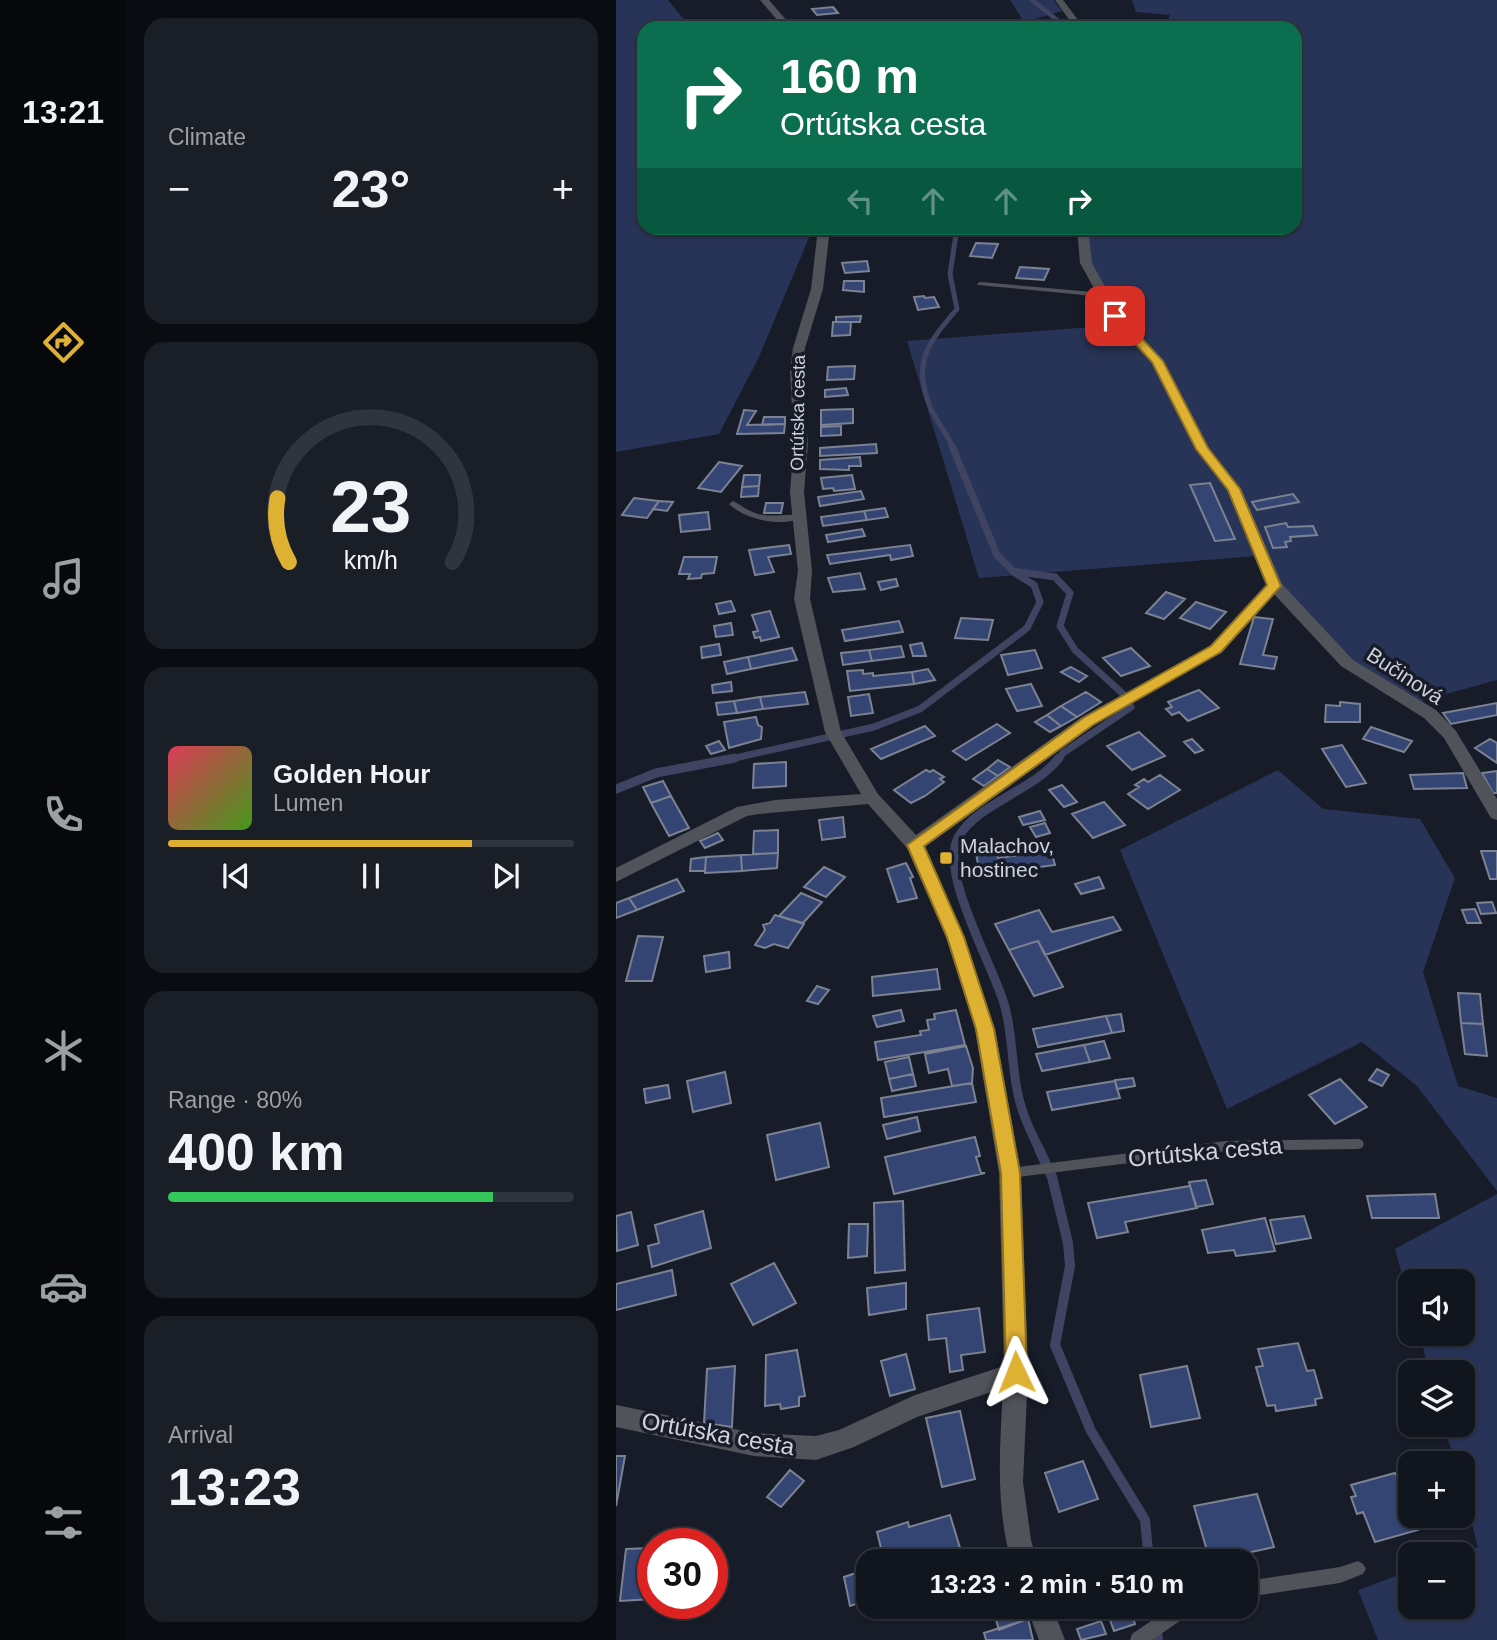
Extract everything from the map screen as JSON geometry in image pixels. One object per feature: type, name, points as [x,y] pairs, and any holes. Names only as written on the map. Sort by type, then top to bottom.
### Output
[{"type":"street","points":[[764,0],[783,21]]},
{"type":"street","points":[[1059,0],[1075,21]]},
{"type":"street","name":"Ortútska cesta","points":[[823,235],[817,289],[799,348],[796,372],[801,426],[797,492],[805,572],[803,599],[806,625],[835,737],[872,797],[915,845],[955,937],[985,1029],[1017,1172],[1016,1372],[1011,1482],[1021,1549]]},
{"type":"street","name":"Bučinová","points":[[1083,235],[1086,263],[1115,316],[1157,361],[1203,449],[1234,489],[1275,586],[1347,663],[1430,714],[1450,735],[1497,814]]},
{"type":"street","points":[[915,845],[1067,736],[1124,700],[1216,649],[1232,634],[1262,596],[1275,586]]},
{"type":"street","points":[[616,876],[743,811],[765,806],[842,803],[872,797]]},
{"type":"street","name":"Ortútska cesta","points":[[616,1416],[803,1450],[832,1444],[913,1406],[978,1388],[1016,1372]]},
{"type":"street","points":[[1044,1619],[1052,1640]]},
{"type":"lane","points":[[980,284],[1104,295]]},
{"type":"lane","points":[[733,505],[750,516],[800,517]]},
{"type":"lane","name":"Ortútska cesta","points":[[1017,1172],[1226,1146],[1358,1144]]},
{"type":"lane","points":[[1258,1587],[1340,1576],[1358,1569]]},
{"type":"lane","points":[[1140,1638],[1165,1619]]},
{"type":"shaded area","points":[[616,0],[668,0],[685,21],[637,21],[637,235],[810,235],[759,357],[719,434],[616,452]]},
{"type":"shaded area","points":[[1010,0],[1053,0],[1062,11],[1027,21],[1023,21]]},
{"type":"shaded area","points":[[1132,0],[1497,0],[1497,680],[1421,701],[1336,658],[1257,556],[979,578],[907,341],[1131,324],[1097,286],[1083,235],[1302,235],[1302,21],[1168,21],[1170,15],[1136,12]]},
{"type":"shaded area","points":[[1278,770],[1323,809],[1420,819],[1455,878],[1423,972],[1458,1086],[1497,1098],[1497,1191],[1417,1086],[1362,1042],[1227,1109],[1120,850]]},
{"type":"shaded area","points":[[1497,1194],[1497,1640],[1378,1640],[1358,1590],[1398,1575],[1398,1619],[1475,1619],[1475,1548],[1478,1547],[1473,1528],[1475,1451],[1452,1451],[1447,1437],[1475,1437],[1475,1360],[1427,1360],[1422,1346],[1475,1346],[1475,1269],[1400,1269],[1395,1249]]},
{"type":"building","points":[[833,7],[838,13],[817,15],[812,9]]},
{"type":"building","points":[[976,243],[998,244],[992,258],[970,256]]},
{"type":"building","points":[[867,261],[869,271],[845,273],[842,263]]},
{"type":"building","points":[[1020,267],[1049,269],[1044,280],[1016,278]]},
{"type":"building","points":[[844,281],[864,281],[864,292],[843,290]]},
{"type":"building","points":[[914,297],[934,297],[939,307],[918,310]]},
{"type":"building","points":[[861,316],[860,322],[836,322],[836,317]]},
{"type":"building","points":[[833,322],[851,322],[850,335],[832,336]]},
{"type":"building","points":[[855,366],[854,379],[827,380],[828,367]]},
{"type":"building","points":[[846,388],[848,395],[825,397],[825,390]]},
{"type":"building","points":[[853,409],[853,423],[821,425],[821,410]]},
{"type":"building","points":[[744,410],[756,411],[747,425],[785,424],[784,433],[737,434]]},
{"type":"building","points":[[764,417],[785,417],[785,424],[762,425]]},
{"type":"building","points":[[841,426],[841,435],[821,436],[821,427]]},
{"type":"building","points":[[876,444],[877,453],[820,456],[820,448]]},
{"type":"building","points":[[860,457],[861,466],[849,466],[849,470],[820,469],[820,460]]},
{"type":"building","points":[[719,462],[742,466],[721,492],[698,488]]},
{"type":"building","points":[[744,475],[760,475],[759,486],[742,487]]},
{"type":"building","points":[[852,475],[855,489],[823,489],[821,478]]},
{"type":"building","points":[[1210,483],[1235,539],[1215,541],[1190,485]]},
{"type":"building","points":[[759,486],[758,496],[741,497],[742,487]]},
{"type":"building","points":[[861,491],[864,499],[820,506],[818,497]]},
{"type":"building","points":[[1293,494],[1299,502],[1257,510],[1252,502]]},
{"type":"building","points":[[634,498],[659,501],[647,518],[622,515]]},
{"type":"building","points":[[659,501],[673,502],[667,511],[653,509]]},
{"type":"building","points":[[766,503],[783,503],[781,513],[764,513]]},
{"type":"building","points":[[885,508],[888,517],[867,520],[864,511]]},
{"type":"building","points":[[864,511],[867,520],[823,526],[821,517]]},
{"type":"building","points":[[708,512],[710,529],[681,532],[679,515]]},
{"type":"building","points":[[1286,523],[1288,527],[1313,526],[1317,535],[1290,537],[1291,541],[1285,542],[1287,547],[1273,548],[1265,527]]},
{"type":"building","points":[[862,529],[865,536],[828,542],[826,535]]},
{"type":"building","points":[[789,545],[791,554],[768,557],[774,572],[755,575],[749,550]]},
{"type":"building","points":[[910,545],[913,556],[891,560],[890,555],[830,564],[827,555]]},
{"type":"building","points":[[684,557],[717,557],[714,573],[688,579],[690,574],[679,574]]},
{"type":"building","points":[[860,573],[865,589],[833,592],[828,578]]},
{"type":"building","points":[[896,579],[898,586],[881,590],[878,582]]},
{"type":"building","points":[[1166,592],[1185,599],[1164,619],[1146,613]]},
{"type":"building","points":[[731,601],[735,611],[719,614],[716,604]]},
{"type":"building","points":[[1196,602],[1226,612],[1210,629],[1180,618]]},
{"type":"building","points":[[770,611],[779,637],[761,641],[760,637],[755,638],[753,632],[758,631],[752,615]]},
{"type":"building","points":[[1254,617],[1273,619],[1263,655],[1277,657],[1274,669],[1240,664]]},
{"type":"building","points":[[961,618],[993,620],[988,640],[955,638]]},
{"type":"building","points":[[899,621],[903,632],[845,641],[842,630]]},
{"type":"building","points":[[731,623],[733,635],[716,637],[714,626]]},
{"type":"building","points":[[922,643],[926,656],[913,656],[910,645]]},
{"type":"building","points":[[719,644],[721,655],[702,658],[701,647]]},
{"type":"building","points":[[901,646],[904,657],[872,661],[869,650]]},
{"type":"building","points":[[792,648],[797,660],[751,669],[748,657]]},
{"type":"building","points":[[1131,648],[1150,666],[1121,676],[1103,658]]},
{"type":"building","points":[[869,650],[872,661],[843,665],[841,653]]},
{"type":"building","points":[[1035,650],[1042,668],[1008,675],[1001,655]]},
{"type":"building","points":[[748,657],[751,669],[727,674],[724,662]]},
{"type":"building","points":[[1071,667],[1087,676],[1079,682],[1061,672]]},
{"type":"building","points":[[928,669],[935,680],[914,684],[912,672]]},
{"type":"building","points":[[863,670],[863,674],[873,673],[873,676],[912,672],[914,684],[850,691],[847,671]]},
{"type":"building","points":[[731,682],[732,691],[713,693],[712,685]]},
{"type":"building","points":[[1031,684],[1042,706],[1017,711],[1006,689]]},
{"type":"building","points":[[1199,690],[1219,708],[1188,721],[1179,712],[1172,715],[1166,709],[1172,707],[1168,702]]},
{"type":"building","points":[[805,692],[808,704],[763,709],[760,697]]},
{"type":"building","points":[[1086,692],[1101,702],[1077,717],[1061,706]]},
{"type":"building","points":[[869,694],[873,713],[851,716],[848,697]]},
{"type":"building","points":[[760,697],[763,709],[737,713],[734,701]]},
{"type":"building","points":[[734,701],[737,713],[718,715],[716,703]]},
{"type":"building","points":[[1340,702],[1360,704],[1360,722],[1325,722],[1326,705],[1340,706]]},
{"type":"building","points":[[1497,703],[1497,715],[1451,724],[1443,713]]},
{"type":"building","points":[[1061,706],[1077,717],[1061,726],[1047,715]]},
{"type":"building","points":[[1047,715],[1061,726],[1050,732],[1035,722]]},
{"type":"building","points":[[756,717],[758,725],[762,727],[761,739],[729,748],[724,722]]},
{"type":"building","points":[[997,724],[1010,733],[966,760],[953,751]]},
{"type":"building","points":[[925,726],[935,736],[881,759],[871,749]]},
{"type":"building","points":[[1371,727],[1412,741],[1404,752],[1363,739]]},
{"type":"building","points":[[1139,732],[1165,756],[1132,770],[1107,746]]},
{"type":"building","points":[[1192,739],[1203,750],[1195,753],[1184,742]]},
{"type":"building","points":[[1490,739],[1497,743],[1497,763],[1475,748]]},
{"type":"building","points":[[719,741],[725,750],[711,754],[706,746]]},
{"type":"building","points":[[1342,745],[1366,783],[1346,787],[1322,749]]},
{"type":"building","points":[[998,760],[1010,767],[998,776],[987,769]]},
{"type":"building","points":[[786,762],[786,786],[753,788],[754,764]]},
{"type":"building","points":[[987,769],[998,776],[984,786],[973,779]]},
{"type":"building","points":[[926,770],[933,770],[944,777],[940,779],[944,782],[911,803],[894,790]]},
{"type":"building","points":[[1497,771],[1497,793],[1493,793],[1482,773]]},
{"type":"building","points":[[1463,773],[1467,788],[1414,789],[1410,775]]},
{"type":"building","points":[[1160,775],[1180,790],[1148,809],[1128,794],[1139,787],[1135,785],[1144,779],[1148,782]]},
{"type":"building","points":[[663,781],[671,796],[651,803],[643,787]]},
{"type":"building","points":[[1062,785],[1077,802],[1064,807],[1049,790]]},
{"type":"building","points":[[671,796],[689,828],[669,836],[651,803]]},
{"type":"building","points":[[1104,802],[1125,825],[1093,838],[1072,814]]},
{"type":"building","points":[[1040,811],[1045,820],[1023,825],[1019,817]]},
{"type":"building","points":[[843,817],[845,837],[822,840],[819,820]]},
{"type":"building","points":[[1045,823],[1050,833],[1036,837],[1030,827]]},
{"type":"building","points":[[778,830],[778,853],[753,854],[754,831]]},
{"type":"building","points":[[718,833],[723,840],[705,848],[700,841]]},
{"type":"building","points":[[995,846],[998,858],[1051,851],[1055,865],[980,875],[975,848]]},
{"type":"building","points":[[1481,851],[1497,851],[1497,879],[1490,879]]},
{"type":"building","points":[[778,853],[777,868],[742,871],[741,855]]},
{"type":"building","points":[[741,855],[742,871],[705,873],[706,857]]},
{"type":"building","points":[[706,857],[705,871],[690,871],[691,859]]},
{"type":"building","points":[[906,863],[913,877],[910,878],[917,898],[898,902],[887,869]]},
{"type":"building","points":[[824,867],[845,877],[826,897],[804,887]]},
{"type":"building","points":[[1099,877],[1104,888],[1081,894],[1075,884]]},
{"type":"building","points":[[677,879],[684,891],[637,910],[629,898]]},
{"type":"building","points":[[801,893],[822,902],[803,923],[779,916]]},
{"type":"building","points":[[629,898],[637,910],[616,918],[616,903]]},
{"type":"building","points":[[1492,902],[1496,913],[1481,914],[1477,903]]},
{"type":"building","points":[[1475,909],[1481,923],[1467,923],[1462,910]]},
{"type":"building","points":[[1039,910],[1052,932],[1113,917],[1121,930],[1045,955],[1038,941],[1009,950],[995,924]]},
{"type":"building","points":[[775,915],[804,924],[788,948],[774,944],[765,948],[755,945],[765,930],[763,925],[770,923]]},
{"type":"building","points":[[638,936],[663,937],[652,981],[626,981]]},
{"type":"building","points":[[1038,941],[1063,987],[1034,996],[1009,950]]},
{"type":"building","points":[[729,952],[730,968],[706,972],[704,956]]},
{"type":"building","points":[[937,969],[940,989],[873,996],[872,977]]},
{"type":"building","points":[[817,986],[829,990],[818,1004],[807,1001]]},
{"type":"building","points":[[1458,993],[1480,994],[1483,1024],[1461,1023]]},
{"type":"building","points":[[901,1010],[904,1021],[877,1027],[873,1016]]},
{"type":"building","points":[[956,1010],[965,1045],[878,1060],[875,1042],[921,1035],[920,1031],[929,1030],[927,1020],[935,1019],[934,1014]]},
{"type":"building","points":[[1121,1014],[1124,1031],[1112,1033],[1106,1016]]},
{"type":"building","points":[[1106,1016],[1112,1033],[1038,1047],[1033,1029]]},
{"type":"building","points":[[1461,1023],[1483,1024],[1487,1056],[1465,1054]]},
{"type":"building","points":[[1104,1041],[1110,1058],[1090,1062],[1084,1045]]},
{"type":"building","points":[[1084,1045],[1090,1062],[1042,1071],[1036,1054]]},
{"type":"building","points":[[966,1046],[973,1068],[972,1083],[952,1086],[948,1069],[929,1073],[925,1054]]},
{"type":"building","points":[[909,1057],[913,1074],[889,1079],[885,1062]]},
{"type":"building","points":[[1377,1069],[1389,1075],[1382,1086],[1369,1080]]},
{"type":"building","points":[[725,1072],[731,1103],[693,1112],[687,1081]]},
{"type":"building","points":[[913,1074],[916,1086],[892,1091],[889,1079]]},
{"type":"building","points":[[1133,1078],[1135,1086],[1117,1089],[1115,1080]]},
{"type":"building","points":[[1340,1079],[1367,1107],[1335,1124],[1309,1095]]},
{"type":"building","points":[[1115,1081],[1120,1098],[1052,1110],[1047,1092]]},
{"type":"building","points":[[972,1083],[976,1102],[884,1117],[881,1098]]},
{"type":"building","points":[[668,1085],[670,1098],[646,1103],[644,1089]]},
{"type":"building","points":[[917,1117],[920,1131],[887,1139],[883,1125]]},
{"type":"building","points":[[820,1123],[829,1167],[776,1180],[767,1135]]},
{"type":"building","points":[[975,1137],[980,1156],[976,1157],[981,1173],[985,1173],[894,1194],[885,1157]]},
{"type":"building","points":[[1206,1180],[1213,1204],[1196,1207],[1189,1182]]},
{"type":"building","points":[[1190,1186],[1197,1208],[1125,1222],[1128,1232],[1097,1238],[1088,1203]]},
{"type":"building","points":[[1435,1194],[1439,1218],[1372,1218],[1367,1196]]},
{"type":"building","points":[[903,1201],[905,1270],[875,1273],[874,1203]]},
{"type":"building","points":[[703,1211],[711,1248],[652,1267],[648,1246],[659,1243],[655,1225]]},
{"type":"building","points":[[631,1212],[638,1245],[617,1251],[616,1216]]},
{"type":"building","points":[[1304,1216],[1311,1238],[1276,1244],[1270,1220]]},
{"type":"building","points":[[1265,1218],[1275,1251],[1236,1256],[1234,1250],[1208,1253],[1202,1230]]},
{"type":"building","points":[[849,1224],[868,1224],[867,1256],[848,1258]]},
{"type":"building","points":[[774,1263],[796,1303],[753,1325],[731,1284]]},
{"type":"building","points":[[672,1270],[676,1295],[616,1310],[616,1284]]},
{"type":"building","points":[[906,1283],[906,1309],[869,1315],[867,1288]]},
{"type":"building","points":[[979,1308],[985,1352],[961,1355],[963,1370],[950,1372],[946,1338],[929,1340],[927,1315]]},
{"type":"building","points":[[1298,1343],[1307,1371],[1314,1370],[1322,1398],[1315,1399],[1316,1405],[1276,1411],[1275,1405],[1267,1406],[1256,1367],[1263,1366],[1258,1349]]},
{"type":"building","points":[[797,1350],[805,1396],[799,1397],[799,1406],[781,1409],[780,1404],[765,1406],[766,1355]]},
{"type":"building","points":[[906,1354],[915,1389],[890,1396],[881,1361]]},
{"type":"building","points":[[735,1366],[732,1427],[704,1423],[707,1369]]},
{"type":"building","points":[[1187,1366],[1200,1418],[1151,1427],[1140,1375]]},
{"type":"building","points":[[960,1411],[975,1479],[942,1487],[926,1418]]},
{"type":"building","points":[[616,1456],[625,1456],[616,1506]]},
{"type":"building","points":[[1083,1461],[1098,1499],[1059,1512],[1045,1473]]},
{"type":"building","points":[[790,1470],[804,1481],[781,1507],[767,1497]]},
{"type":"building","points":[[1395,1473],[1398,1478],[1398,1528],[1418,1530],[1375,1542],[1363,1512],[1357,1514],[1351,1497],[1356,1496],[1351,1485]]},
{"type":"building","points":[[1257,1494],[1274,1547],[1258,1550],[1207,1549],[1194,1506]]},
{"type":"building","points":[[950,1515],[960,1549],[881,1549],[877,1532],[908,1522],[909,1527]]},
{"type":"building","points":[[626,1549],[637,1549],[637,1600],[620,1601]]},
{"type":"building","points":[[856,1573],[856,1604],[850,1606],[844,1577]]},
{"type":"building","points":[[996,1619],[1028,1619],[999,1630]]},
{"type":"building","points":[[1028,1619],[1033,1640],[986,1640],[984,1633]]},
{"type":"building","points":[[1110,1619],[1133,1619],[1135,1624],[1114,1631]]},
{"type":"building","points":[[1101,1621],[1106,1634],[1081,1640],[1077,1629]]},
{"type":"waterway","points":[[1032,0],[1058,21]]},
{"type":"waterway","points":[[952,446],[925,393],[923,366],[931,343],[957,309],[950,274],[956,235]]},
{"type":"waterway","points":[[952,446],[997,555],[1013,571],[1055,577],[1070,593],[1060,626],[1075,650],[1122,693],[1131,707],[1063,753],[1058,760]]},
{"type":"waterway","points":[[735,758],[874,727],[920,709],[1027,628],[1040,602],[1034,585],[1015,573]]},
{"type":"waterway","points":[[616,789],[656,773],[735,758]]},
{"type":"waterway","points":[[726,760],[735,758]]},
{"type":"waterway","points":[[1040,1151],[1026,1122],[1019,1099],[1005,1007],[961,895],[954,852],[959,836],[979,815],[1035,779],[1059,758]]},
{"type":"waterway","points":[[1039,1149],[1052,1177],[1068,1243],[1070,1266],[1055,1345],[1091,1431],[1145,1520],[1148,1549]]},
{"type":"waterway","points":[[1156,1619],[1158,1640]]},
{"type":"place","name":"Malachov, hostinec","points":[[946,858]]},
{"type":"route","points":[[1016,1372],[1010,1173],[985,1029],[955,937],[915,845],[1088,721],[1216,649],[1232,634],[1262,596],[1275,586],[1234,489],[1203,449],[1157,361],[1115,316]]}]
